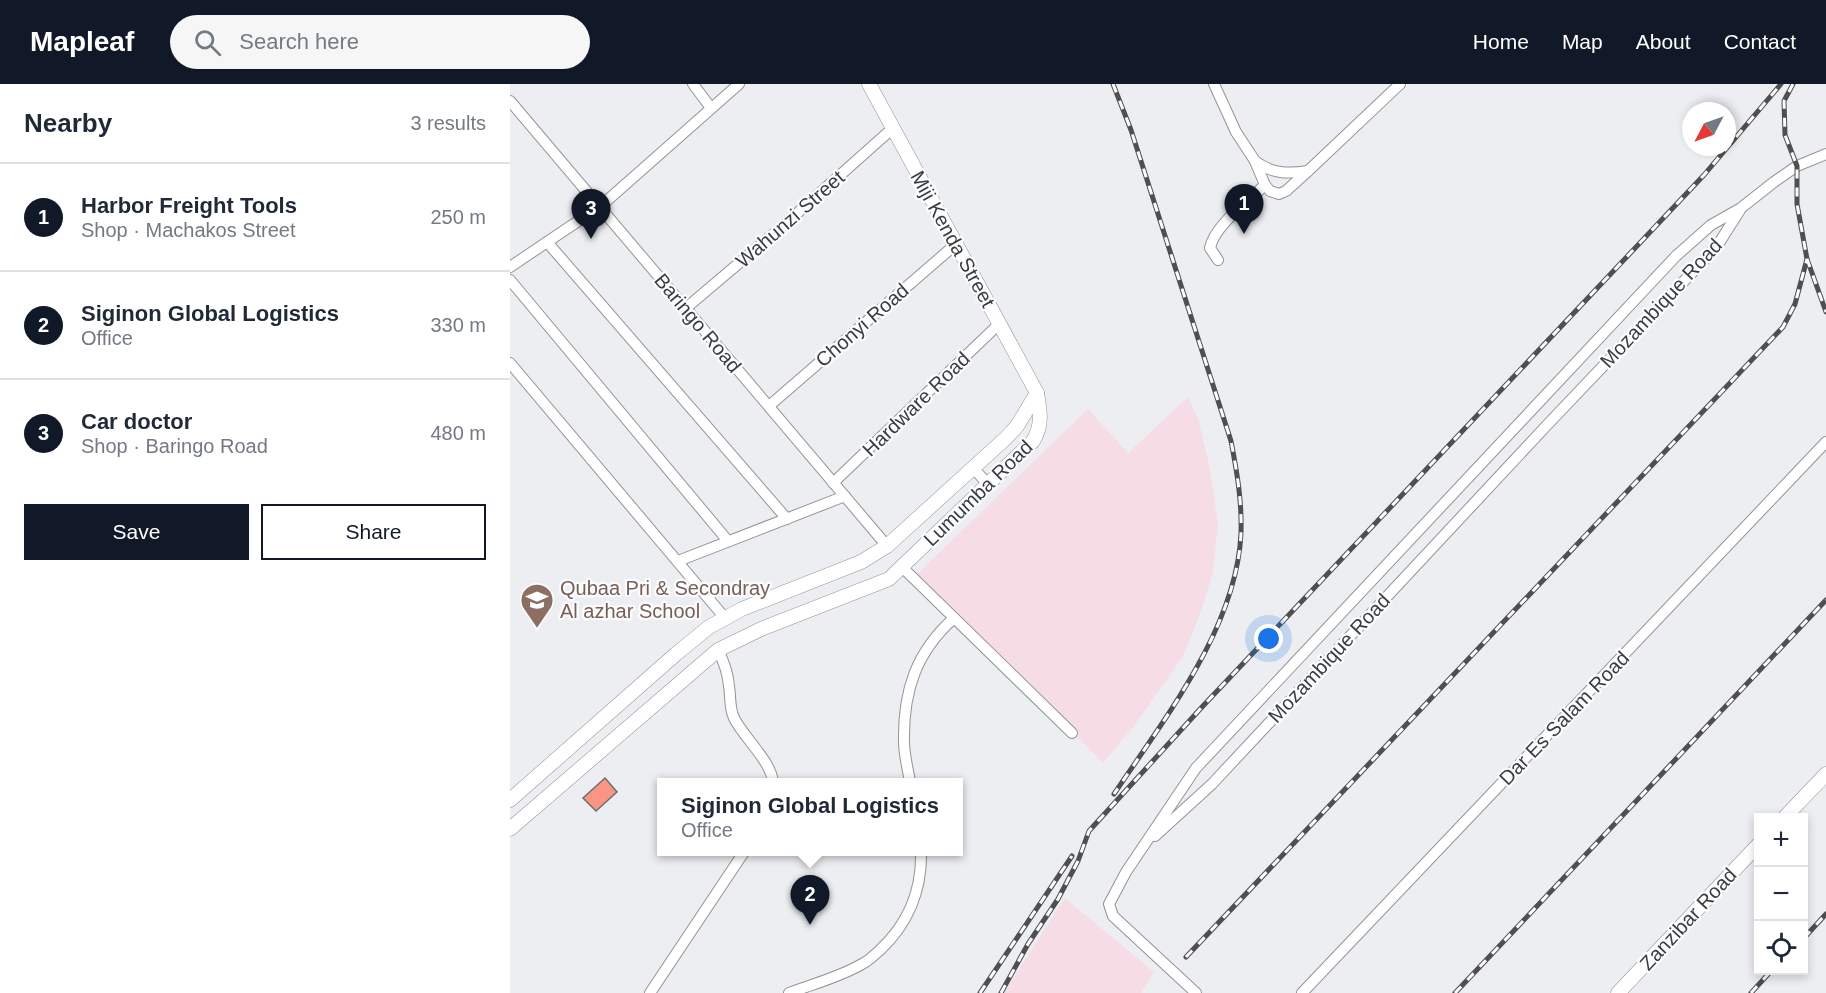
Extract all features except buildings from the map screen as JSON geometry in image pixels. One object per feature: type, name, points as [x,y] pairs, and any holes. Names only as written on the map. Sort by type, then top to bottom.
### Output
[{"type":"main road","name":"Miji Kenda Street","points":[[869,84],[1037,393]]},
{"type":"main road","name":"Lumumba Road","points":[[510,800],[709,627],[725,618],[861,562],[887,546],[974,469],[1017,426],[1037,393]]},
{"type":"main road","name":"Lumumba Road","points":[[510,829],[718,650],[760,629],[889,579],[1033,441],[1040,430],[1037,393]]},
{"type":"main road","points":[[1789,813],[1826,774]]},
{"type":"main road","name":"Zanzibar Road","points":[[1618,993],[1754,849]]},
{"type":"street","points":[[693,84],[711,108]]},
{"type":"street","points":[[510,267],[600,206],[739,84]]},
{"type":"street","points":[[1214,84],[1236,132],[1255,161],[1265,185],[1270,191],[1279,194],[1308,171],[1400,84]]},
{"type":"street","name":"Baringo Road","points":[[510,101],[887,546]]},
{"type":"street","name":"Wahunzi Street","points":[[686,308],[893,128]]},
{"type":"street","points":[[1741,208],[1797,166],[1826,154]]},
{"type":"street","points":[[1255,161],[1280,173],[1308,171]]},
{"type":"street","points":[[1218,260],[1210,248],[1211,240],[1235,212],[1265,185]]},
{"type":"street","name":"Mozambique Road","points":[[1142,848],[1212,784],[1548,424],[1705,260],[1719,243],[1741,208]]},
{"type":"street","name":"Mozambique Road","points":[[1197,993],[1123,926],[1109,909],[1110,898],[1196,768],[1676,256],[1711,225],[1741,208]]},
{"type":"street","points":[[547,242],[787,519]]},
{"type":"street","name":"Chonyi Road","points":[[769,406],[956,244]]},
{"type":"street","points":[[510,280],[729,541]]},
{"type":"street","name":"Hardware Road","points":[[833,483],[999,324]]},
{"type":"street","points":[[510,363],[725,618]]},
{"type":"street","name":"Dar Es Salam Road","points":[[1302,993],[1826,442]]},
{"type":"street","points":[[974,469],[988,484]]},
{"type":"street","points":[[678,561],[845,496]]},
{"type":"street","points":[[902,567],[1072,733]]},
{"type":"street","points":[[909,778],[904,744],[905,710],[911,681],[935,635],[954,618]]},
{"type":"street","points":[[718,650],[727,672],[730,687],[729,705],[734,718],[773,778]]},
{"type":"street","points":[[650,993],[741,856]]},
{"type":"street","points":[[789,993],[864,964],[895,936],[912,906],[920,883],[921,856]]},
{"type":"shaded area","points":[[1188,397],[1199,421],[1210,469],[1218,524],[1213,572],[1201,612],[1182,658],[1134,726],[1103,763],[917,574],[1088,409],[1128,453]]},
{"type":"shaded area","points":[[1065,898],[1154,972],[1141,993],[1004,993]]},
{"type":"railway","points":[[1113,84],[1131,130],[1231,441],[1239,487],[1241,521],[1236,568],[1227,603],[1213,637],[1176,703],[1114,794]]},
{"type":"railway","points":[[1001,993],[1028,944],[1058,899],[1078,861],[1089,831],[1202,707],[1704,175],[1781,84]]},
{"type":"railway","points":[[1793,84],[1784,101],[1785,135],[1797,166],[1797,204],[1807,259],[1826,312]]},
{"type":"railway","points":[[1186,957],[1783,327],[1795,304],[1807,259]]},
{"type":"railway","points":[[1455,993],[1826,600]]},
{"type":"railway","points":[[980,993],[1072,856]]},
{"type":"railway","points":[[1808,934],[1826,914]]},
{"type":"railway","points":[[1751,993],[1767,975]]},
{"type":"place","name":"Harbor Freight Tools","points":[[1244,234]]},
{"type":"place","name":"Car doctor","points":[[591,239]]},
{"type":"place","name":"Qubaa Pri & Secondray Al azhar School","points":[[537,629]]},
{"type":"place","name":"Siginon Global Logistics","points":[[810,925]]}]
